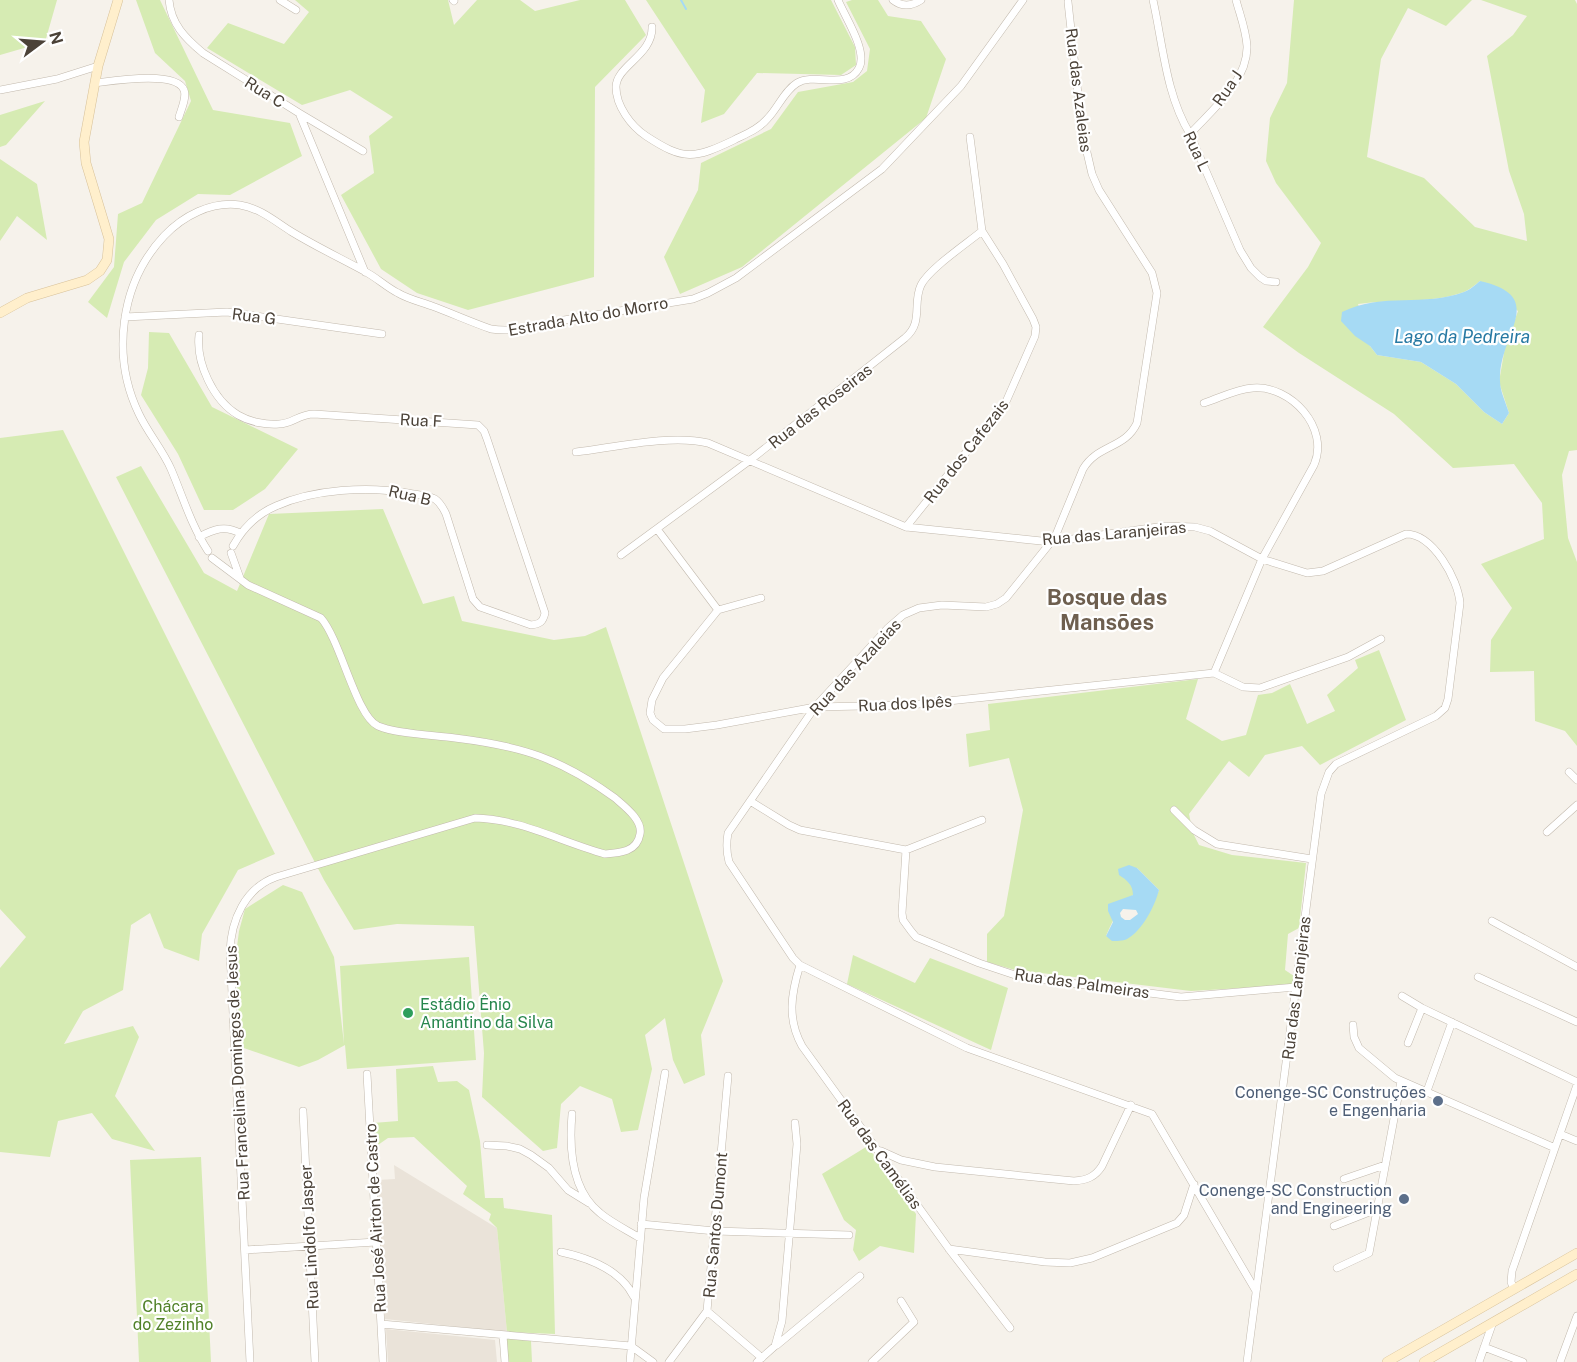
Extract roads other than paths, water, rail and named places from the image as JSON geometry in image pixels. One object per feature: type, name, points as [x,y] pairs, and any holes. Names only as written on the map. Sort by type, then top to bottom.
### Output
[{"type":"main road","points":[[0,313],[27,298],[87,280],[100,271],[106,260],[109,238],[84,148],[98,66],[118,0]]},
{"type":"main road","points":[[1387,1362],[1577,1253]]},
{"type":"main road","points":[[1565,1260],[1563,1271],[1566,1274],[1575,1275]]},
{"type":"main road","points":[[1424,1362],[1575,1275]]},
{"type":"main road","points":[[1514,1289],[1520,1299],[1516,1308]]},
{"type":"street","name":"Rua C","points":[[169,0],[173,19],[191,43],[203,53],[299,113],[365,272]]},
{"type":"street","points":[[280,0],[296,10]]},
{"type":"street","points":[[652,27],[649,44],[619,79],[616,86],[621,105],[631,123],[645,135],[671,150],[696,155],[703,154],[754,130],[768,118],[796,84],[804,80],[847,79],[855,74],[862,60],[861,52],[838,0]]},
{"type":"street","points":[[893,0],[901,5],[908,5],[921,0]]},
{"type":"street","name":"Estrada Alto do Morro","points":[[210,554],[191,521],[171,469],[139,414],[122,351],[125,317],[134,284],[141,268],[157,244],[176,224],[191,214],[214,206],[239,205],[250,208],[365,272],[400,295],[482,326],[502,331],[515,331],[693,298],[736,278],[882,170],[962,86],[1023,0]]},
{"type":"street","name":"Rua L","points":[[1153,0],[1173,98],[1181,119],[1190,134],[1240,250],[1251,268],[1260,277],[1266,281],[1276,282]]},
{"type":"street","name":"Rua J","points":[[1190,134],[1232,86],[1244,64],[1247,48],[1236,0]]},
{"type":"street","name":"Rua das Azaleias","points":[[1068,2],[1082,131],[1092,174],[1099,190],[1152,273],[1157,293],[1137,423],[1128,437],[1089,460],[1052,542],[1006,598],[986,607],[942,605],[919,608],[903,615],[888,628],[815,707],[729,833],[726,853],[729,862],[800,965],[967,1048],[1152,1114],[1256,1291]]},
{"type":"street","points":[[0,90],[57,79],[98,66]]},
{"type":"street","points":[[95,83],[152,79],[175,81],[184,89],[185,94],[179,117]]},
{"type":"street","points":[[299,113],[363,151]]},
{"type":"street","name":"Rua dos Cafezais","points":[[906,528],[1005,404],[1035,336],[1036,327],[1033,319],[982,231],[970,137]]},
{"type":"street","name":"Rua das Roseiras","points":[[621,555],[749,461],[912,333],[922,284],[982,231]]},
{"type":"street","name":"Rua G","points":[[125,317],[227,312],[382,334]]},
{"type":"street","name":"Rua F","points":[[199,335],[200,359],[211,382],[230,409],[250,420],[282,424],[298,416],[314,414],[478,425],[484,431],[487,439],[542,599],[545,613],[543,621],[531,625]]},
{"type":"street","points":[[1204,403],[1252,388],[1269,389],[1292,399],[1304,412],[1315,431],[1319,448],[1318,456],[1262,559],[1214,673],[1244,687],[1260,688],[1348,657],[1381,639]]},
{"type":"street","name":"Rua das Laranjeiras","points":[[576,452],[694,439],[906,528],[1052,542],[1183,525],[1209,531],[1262,559],[1298,572],[1314,573],[1406,534],[1420,537],[1434,549],[1454,579],[1459,591],[1459,612],[1445,708],[1436,716],[1336,764],[1329,772],[1321,794],[1247,1362]]},
{"type":"street","name":"Rua B","points":[[240,578],[232,549],[240,533],[260,515],[296,499],[367,488],[385,489],[426,496],[441,504],[473,599],[480,607],[531,625]]},
{"type":"street","points":[[199,537],[223,528],[240,533]]},
{"type":"street","points":[[657,530],[718,610],[761,598]]},
{"type":"street","name":"Rua Francelina Domingos de Jesus","points":[[210,554],[248,585],[321,618],[328,626],[335,641],[362,706],[369,719],[378,726],[510,746],[540,755],[574,771],[626,806],[641,831],[638,841],[631,850],[605,854],[523,825],[493,818],[475,818],[276,876],[262,882],[247,896],[231,934],[230,952],[250,1362]]},
{"type":"street","name":"Rua dos Ipês","points":[[718,610],[663,678],[650,707],[653,720],[664,729],[685,729],[815,707],[910,705],[1214,673]]},
{"type":"street","points":[[1569,772],[1577,780]]},
{"type":"street","points":[[750,801],[800,830],[906,850],[982,820]]},
{"type":"street","points":[[1547,832],[1577,805]]},
{"type":"street","points":[[1174,810],[1200,835],[1217,844],[1312,859]]},
{"type":"street","name":"Rua das Palmeiras","points":[[906,850],[902,913],[905,925],[916,937],[979,963],[1016,975],[1038,979],[1181,997],[1296,987]]},
{"type":"street","points":[[1492,921],[1577,967]]},
{"type":"street","name":"Rua das Camélias","points":[[800,965],[791,1002],[792,1018],[798,1038],[811,1060],[949,1249],[1010,1328]]},
{"type":"street","points":[[1479,977],[1577,1022]]},
{"type":"street","points":[[1402,996],[1577,1084],[1510,1277],[1514,1289]]},
{"type":"street","points":[[1408,1043],[1422,1008]]},
{"type":"street","points":[[1427,1091],[1452,1022]]},
{"type":"street","points":[[1353,1025],[1354,1037],[1359,1047],[1369,1058],[1401,1082],[1427,1091],[1555,1148]]},
{"type":"street","points":[[630,1362],[641,1224],[665,1073]]},
{"type":"street","name":"Rua José Airton de Castro","points":[[367,1074],[383,1362]]},
{"type":"street","name":"Rua Santos Dumont","points":[[669,1362],[707,1311],[729,1076]]},
{"type":"street","points":[[1337,1268],[1370,1253],[1401,1082]]},
{"type":"street","points":[[878,1149],[901,1160],[935,1167],[1074,1181],[1084,1180],[1098,1173],[1131,1105]]},
{"type":"street","name":"Rua Lindolfo Jasper","points":[[303,1112],[315,1362]]},
{"type":"street","points":[[572,1114],[571,1136],[575,1173],[582,1192],[591,1204]]},
{"type":"street","points":[[775,1346],[784,1309],[797,1144],[795,1123]]},
{"type":"street","points":[[1560,1134],[1577,1142]]},
{"type":"street","points":[[487,1144],[520,1149],[531,1155],[549,1168],[568,1190],[640,1238]]},
{"type":"street","points":[[1344,1179],[1385,1165]]},
{"type":"street","points":[[949,1249],[1045,1262],[1080,1262],[1177,1223],[1184,1215],[1194,1184]]},
{"type":"street","points":[[1334,1226],[1377,1209]]},
{"type":"street","points":[[641,1224],[715,1231],[849,1235]]},
{"type":"street","points":[[245,1250],[376,1242]]},
{"type":"street","points":[[561,1252],[586,1259],[615,1274],[628,1285],[635,1299]]},
{"type":"street","points":[[707,1311],[760,1360],[860,1276]]},
{"type":"street","points":[[872,1362],[914,1322],[901,1301]]},
{"type":"street","points":[[1560,1362],[1577,1316]]},
{"type":"street","points":[[1479,1362],[1493,1322]]},
{"type":"street","points":[[381,1324],[631,1346],[654,1362]]},
{"type":"street","points":[[502,1335],[505,1362]]},
{"type":"street","points":[[1484,1347],[1523,1362]]},
{"type":"water","name":"Lago da Pedreira","points":[[1480,281],[1501,288],[1512,297],[1517,307],[1516,319],[1501,364],[1500,385],[1509,413],[1502,424],[1484,412],[1456,384],[1421,362],[1377,355],[1341,321],[1342,312],[1357,306],[1449,296],[1466,291]]},
{"type":"water","points":[[1129,865],[1137,868],[1159,890],[1151,910],[1138,930],[1127,939],[1112,941],[1106,936],[1113,922],[1108,911],[1108,904],[1133,895],[1131,886],[1119,875],[1118,869]],"holes":[[[1123,909],[1136,910],[1138,914],[1130,920],[1121,917],[1120,913]]]},
{"type":"waterway","points":[[681,0],[686,9]]},
{"type":"place","name":"Estádio Ênio Amantino da Silva","points":[[408,1013]]},
{"type":"place","name":"Conenge-SC Construções e Engenharia","points":[[1438,1101]]},
{"type":"place","name":"Conenge-SC Construction and Engineering","points":[[1404,1199]]},
{"type":"district","name":"Bosque das Mansões","points":[[1107,610]]},
{"type":"park label","name":"Chácara do Zezinho","points":[[173,1315]]}]
